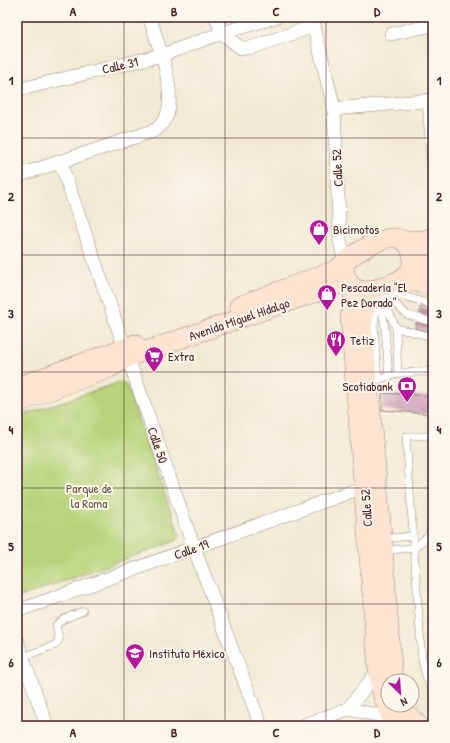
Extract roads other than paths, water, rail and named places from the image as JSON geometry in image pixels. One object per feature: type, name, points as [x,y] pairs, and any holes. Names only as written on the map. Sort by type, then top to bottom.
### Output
[{"type":"street","points":[[17,176],[156,130],[166,117],[170,102],[162,55],[149,17]]},
{"type":"street","points":[[216,17],[222,33],[241,48],[250,48],[311,21]]},
{"type":"street","name":"Calle 31","points":[[17,90],[162,55],[222,33],[276,17]]},
{"type":"street","name":"Calle 52","points":[[311,21],[334,109],[341,251],[345,263]]},
{"type":"street","points":[[391,34],[433,25]]},
{"type":"street","points":[[334,109],[431,100],[433,158]]},
{"type":"street","name":"Calle 50","points":[[60,161],[194,548],[261,726]]},
{"type":"street","points":[[340,228],[347,240],[354,246],[363,250]]},
{"type":"street","points":[[433,237],[424,240],[410,254],[406,276],[396,282],[376,289],[360,290],[353,287],[344,273],[345,263],[352,256],[389,238],[397,238],[410,254],[433,271]]},
{"type":"street","points":[[410,254],[427,255],[433,252]]},
{"type":"street","name":"Avenida Miguel Hidalgo","points":[[17,403],[110,368],[126,353],[335,270],[345,263]]},
{"type":"street","points":[[396,282],[414,281],[433,287]]},
{"type":"street","name":"Avenida Miguel Hidalgo","points":[[17,387],[343,283],[353,287]]},
{"type":"street","name":"Calle 52","points":[[353,287],[350,317],[367,382],[364,487],[385,673]]},
{"type":"street","name":"Calle 52","points":[[376,289],[368,296],[362,326],[384,556],[385,673]]},
{"type":"street","name":"Calle 19","points":[[17,611],[364,487]]},
{"type":"street","points":[[17,641],[47,726]]},
{"type":"street","points":[[301,726],[348,709],[380,680]]},
{"type":"street","points":[[348,709],[396,716]]},
{"type":"street","name":"Calle 52","points":[[396,716],[406,712],[419,726]]},
{"type":"lane","points":[[376,289],[433,305]]},
{"type":"lane","points":[[376,289],[407,315],[433,322]]},
{"type":"lane","points":[[376,289],[396,328],[398,374]]},
{"type":"lane","points":[[376,289],[385,328],[390,376]]},
{"type":"lane","points":[[396,328],[433,337]]},
{"type":"lane","points":[[367,382],[398,374],[433,370]]},
{"type":"lane","points":[[433,436],[406,436],[422,660],[433,694]]},
{"type":"lane","points":[[384,556],[389,550],[414,548],[428,536],[433,523]]},
{"type":"lane","points":[[382,534],[389,538],[413,536]]},
{"type":"lane","points":[[23,657],[56,645],[59,640],[56,625],[64,619],[84,611]]},
{"type":"place","name":"Bicimotos","points":[[319,246]]},
{"type":"place","name":"Pescadería \"El Pez Dorado\"","points":[[327,311]]},
{"type":"place","name":"Tetiz","points":[[336,357]]},
{"type":"place","name":"Extra","points":[[154,373]]},
{"type":"place","name":"Scotiabank","points":[[407,403]]},
{"type":"place","name":"Instituto México","points":[[135,670]]},
{"type":"park label","name":"Parque de la Roma","points":[[89,496]]}]
